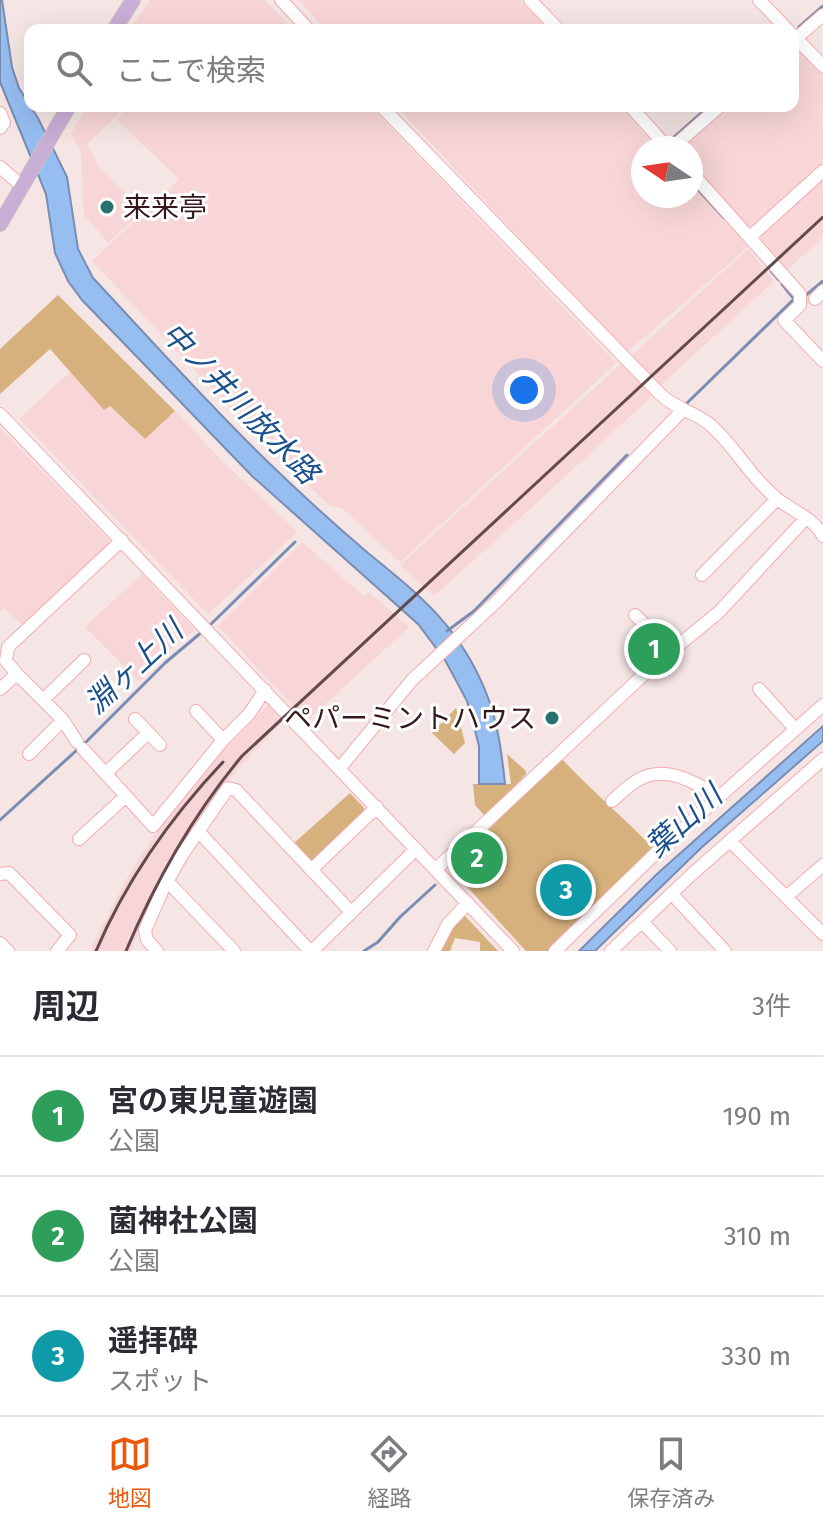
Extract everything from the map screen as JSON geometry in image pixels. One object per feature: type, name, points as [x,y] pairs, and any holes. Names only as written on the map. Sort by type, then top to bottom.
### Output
[{"type":"main road","points":[[118,24],[133,0]]},
{"type":"main road","points":[[0,224],[66,112]]},
{"type":"street","points":[[281,0],[303,24]]},
{"type":"street","points":[[530,0],[553,24]]},
{"type":"street","points":[[759,0],[782,24]]},
{"type":"street","points":[[799,32],[823,15]]},
{"type":"street","points":[[799,42],[823,66]]},
{"type":"street","points":[[387,112],[627,362],[682,411],[703,419],[755,478],[777,499],[817,526],[823,536]]},
{"type":"street","points":[[636,112],[659,136]]},
{"type":"street","points":[[684,136],[713,112]]},
{"type":"street","points":[[0,113],[4,123],[0,128]]},
{"type":"street","points":[[0,167],[23,187]]},
{"type":"street","points":[[750,237],[823,171]]},
{"type":"street","points":[[703,185],[750,237],[800,300],[784,320],[823,361]]},
{"type":"street","points":[[340,768],[412,680],[462,635],[682,411]]},
{"type":"street","points":[[0,414],[513,951]]},
{"type":"street","points":[[702,575],[777,499]]},
{"type":"street","points":[[436,869],[560,751],[732,600],[806,518]]},
{"type":"street","points":[[122,540],[8,647],[6,661],[63,720],[80,746],[153,826],[223,740],[249,714],[265,690]]},
{"type":"street","points":[[635,615],[671,651]]},
{"type":"street","points":[[43,700],[84,660]]},
{"type":"street","points":[[0,689],[17,674]]},
{"type":"street","points":[[759,689],[795,729]]},
{"type":"street","points":[[555,951],[718,796],[823,705]]},
{"type":"street","points":[[196,711],[223,740]]},
{"type":"street","points":[[135,719],[160,745]]},
{"type":"street","points":[[29,754],[63,720]]},
{"type":"street","points":[[106,773],[148,733]]},
{"type":"street","points":[[611,951],[823,759]]},
{"type":"street","points":[[612,801],[640,778],[667,774],[686,777],[718,796]]},
{"type":"street","points":[[157,951],[147,940],[145,930],[167,881],[228,788],[236,790],[351,912]]},
{"type":"street","points":[[79,839],[126,796]]},
{"type":"street","points":[[311,870],[377,807]]},
{"type":"street","points":[[198,831],[311,951],[416,849]]},
{"type":"street","points":[[730,841],[823,934]]},
{"type":"street","points":[[786,897],[823,865]]},
{"type":"street","points":[[0,874],[9,873],[70,935],[57,951]]},
{"type":"street","points":[[167,881],[234,951]]},
{"type":"street","points":[[672,894],[725,951]]},
{"type":"street","points":[[434,951],[448,924],[468,903]]},
{"type":"street","points":[[642,922],[670,951]]},
{"type":"street","points":[[0,943],[8,951]]},
{"type":"shaded area","points":[[150,0],[265,0],[288,24],[133,24]]},
{"type":"shaded area","points":[[299,0],[521,0],[543,24],[321,24]]},
{"type":"shaded area","points":[[799,49],[823,74],[823,163],[754,227],[748,226],[703,177],[703,136],[692,136],[719,112],[799,112]]},
{"type":"shaded area","points":[[84,112],[121,112],[87,144],[100,169],[143,210],[108,243],[84,215],[81,152],[71,134]]},
{"type":"shaded area","points":[[124,112],[376,112],[616,363],[400,562],[342,508],[330,506],[268,448],[92,261],[179,179],[116,119]]},
{"type":"shaded area","points":[[402,112],[624,112],[646,136],[631,136],[631,208],[703,208],[703,198],[748,247],[627,352]]},
{"type":"shaded area","points":[[823,179],[823,237],[787,270],[759,237]]},
{"type":"shaded area","points":[[748,249],[774,281],[660,386],[632,355]]},
{"type":"shaded area","points":[[58,295],[175,411],[145,439],[110,406],[104,410],[50,349],[0,394],[0,349]]},
{"type":"shaded area","points":[[621,364],[652,396],[519,519],[434,596],[400,565]]},
{"type":"shaded area","points":[[71,371],[104,409],[109,405],[144,439],[175,411],[224,463],[298,532],[208,614],[19,419]]},
{"type":"shaded area","points":[[0,428],[110,541],[22,625],[4,608],[0,612]]},
{"type":"shaded area","points":[[302,542],[364,596],[369,592],[409,627],[307,721],[218,626]]},
{"type":"shaded area","points":[[142,574],[195,630],[163,656],[140,682],[85,627]]},
{"type":"shaded area","points":[[268,705],[283,721],[241,765],[216,797],[141,925],[131,951],[90,951],[126,880],[156,833],[220,754]]},
{"type":"shaded area","points":[[456,708],[465,743],[454,754],[432,733]]},
{"type":"shaded area","points":[[507,754],[526,774],[485,816],[475,805],[473,784],[511,784]]},
{"type":"shaded area","points":[[561,758],[653,848],[551,951],[526,951],[450,868]]},
{"type":"shaded area","points":[[350,793],[364,808],[364,814],[315,861],[308,861],[293,844]]},
{"type":"shaded area","points":[[464,915],[498,951],[480,951],[480,942],[455,938],[450,951],[439,951],[449,930]]},
{"type":"water","points":[[2,0],[12,67],[24,96],[24,112],[34,112],[67,177],[78,249],[93,278],[246,441],[330,520],[422,599],[452,632],[477,671],[491,706],[505,784],[479,784],[479,746],[467,701],[445,660],[418,624],[252,476],[82,300],[68,281],[55,253],[46,194],[0,82]]},
{"type":"water","points":[[823,726],[823,741],[701,848],[595,951],[579,951],[657,874]]},
{"type":"waterway","points":[[799,27],[823,6]]},
{"type":"waterway","points":[[675,136],[702,112]]},
{"type":"waterway","points":[[703,195],[724,218]]},
{"type":"waterway","points":[[771,271],[779,280]]},
{"type":"waterway","points":[[805,296],[823,281]]},
{"type":"waterway","points":[[687,403],[794,299],[782,284]]},
{"type":"waterway","points":[[447,631],[474,611],[627,455]]},
{"type":"waterway","name":"淵ヶ上川","points":[[209,626],[295,542]]},
{"type":"waterway","name":"淵ヶ上川","points":[[84,744],[165,663],[203,631]]},
{"type":"waterway","name":"淵ヶ上川","points":[[0,820],[78,749]]},
{"type":"waterway","points":[[364,951],[378,942],[435,885]]},
{"type":"railway","points":[[126,951],[176,849],[242,756],[823,217]]},
{"type":"railway","points":[[96,951],[121,900],[151,851],[185,805],[223,762]]},
{"type":"place","name":"来来亭","points":[[107,207]]},
{"type":"place","name":"宮の東児童遊園","points":[[654,649]]},
{"type":"place","name":"ペパーミントハウス","points":[[552,718]]},
{"type":"place","name":"菌神社公園","points":[[477,858]]},
{"type":"place","name":"遥拝碑","points":[[566,890]]},
{"type":"water label","name":"中ノ井川放水路","points":[[240,403]]},
{"type":"water label","name":"葉山川","points":[[684,821]]}]
